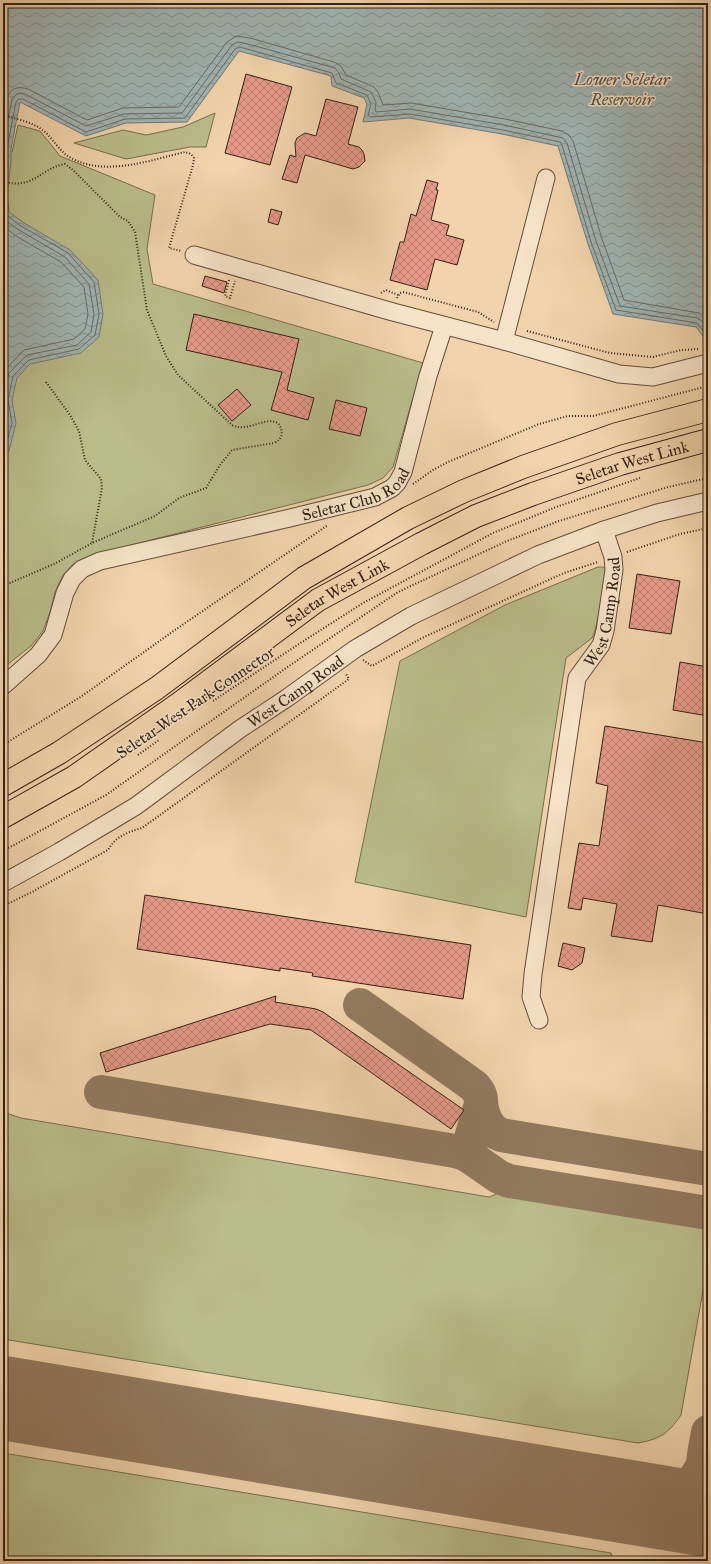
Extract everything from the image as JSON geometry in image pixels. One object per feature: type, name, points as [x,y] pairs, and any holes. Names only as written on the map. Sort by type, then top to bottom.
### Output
[{"type":"main road","name":"Seletar West Link","points":[[3,785],[59,753],[157,688],[304,578],[408,518],[464,491],[523,467],[617,434],[708,410]]},
{"type":"main road","name":"Seletar West Link","points":[[3,817],[74,777],[177,705],[318,600],[421,544],[476,516],[533,494],[620,464],[708,440]]},
{"type":"main road","points":[[157,688],[197,671],[230,647],[235,647],[243,656]]},
{"type":"street","points":[[504,341],[546,178]]},
{"type":"street","points":[[194,255],[619,374],[653,377],[708,363]]},
{"type":"street","name":"Seletar Club Road","points":[[3,686],[38,655],[53,635],[65,593],[72,579],[82,569],[100,562],[375,497],[392,488],[403,472],[428,376],[444,326]]},
{"type":"street","name":"West Camp Road","points":[[3,883],[59,852],[136,806],[240,729],[287,698],[355,649],[392,627],[483,581],[538,556],[604,530],[657,513],[708,500]]},
{"type":"street","name":"West Camp Road","points":[[538,1020],[531,997],[533,974],[577,678],[601,645],[605,631],[614,570],[613,557],[604,530]]},
{"type":"path","points":[[3,115],[29,123],[41,129],[71,158],[97,167],[121,166],[186,152],[191,154],[194,158],[193,165],[169,248],[194,255]]},
{"type":"path","points":[[3,181],[13,184],[33,181],[57,166],[65,164],[73,170],[120,217],[128,221],[132,226],[138,244],[147,310],[166,356],[178,375],[232,425],[245,428],[273,421],[278,423],[282,431],[282,437],[279,441],[274,443],[236,448],[229,452],[206,488],[179,498],[154,516],[92,543],[54,564],[3,586]]},
{"type":"path","points":[[46,382],[70,415],[79,431],[86,460],[102,479],[102,488],[92,543]]},
{"type":"path","name":"Seletar West Park Connector","points":[[213,701],[364,603],[493,533],[556,507],[646,476]]},
{"type":"path","points":[[359,660],[362,660],[372,666],[422,638],[564,573],[680,534],[708,528]]},
{"type":"path","points":[[3,906],[30,893],[108,850],[112,843],[120,836],[142,828],[349,679],[344,670]]},
{"type":"path","name":"Seletar West Park Connector","points":[[134,757],[165,736]]},
{"type":"green space","points":[[215,113],[206,147],[190,147],[126,159],[74,143],[123,130],[146,135],[183,127]]},
{"type":"green space","points":[[18,125],[40,131],[60,156],[155,195],[147,249],[153,284],[423,363],[393,467],[383,478],[368,485],[92,555],[73,564],[63,575],[55,592],[43,631],[31,646],[3,668],[3,150],[12,152]]},
{"type":"green space","points":[[598,567],[603,567],[608,573],[595,631],[592,638],[566,658],[526,917],[355,882],[400,661],[505,605]]},
{"type":"green space","points":[[3,1112],[21,1118],[489,1197],[506,1190],[699,1221],[708,1226],[708,1262],[681,1415],[672,1427],[663,1435],[652,1440],[638,1443],[3,1339]]},
{"type":"green space","points":[[3,1453],[611,1553],[614,1561],[3,1561]]},
{"type":"water","name":"Lower Seletar Reservoir","points":[[3,3],[708,3],[708,343],[696,327],[613,314],[588,244],[558,146],[502,134],[409,118],[363,122],[367,104],[364,98],[332,86],[331,76],[239,51],[187,122],[126,123],[86,136],[20,102],[11,149],[7,193],[9,212],[24,223],[70,250],[98,280],[103,314],[99,337],[81,353],[30,364],[17,378],[12,400],[16,423],[9,451],[3,455]]},
{"type":"building","points":[[246,74],[292,87],[270,165],[225,153]]},
{"type":"building","points":[[326,99],[358,107],[348,144],[359,147],[362,150],[365,161],[359,167],[353,169],[305,155],[297,183],[282,179],[290,155],[296,157],[295,143],[297,138],[305,133],[316,136]]},
{"type":"building","points":[[427,180],[438,183],[436,190],[438,190],[431,220],[449,225],[446,235],[464,240],[457,265],[435,259],[427,290],[390,280],[400,242],[404,242],[411,214],[416,216]]},
{"type":"building","points":[[271,209],[282,212],[278,225],[268,222]]},
{"type":"building","points":[[205,276],[227,282],[224,293],[202,286]]},
{"type":"building","points":[[194,314],[299,339],[287,390],[314,398],[308,420],[271,410],[282,372],[186,350]]},
{"type":"building","points":[[237,389],[251,405],[232,421],[218,405]]},
{"type":"building","points":[[336,400],[367,408],[360,436],[329,429]]},
{"type":"building","points":[[637,574],[680,581],[671,634],[629,628]]},
{"type":"building","points":[[680,662],[708,667],[708,716],[673,710]]},
{"type":"building","points":[[605,726],[708,743],[708,914],[658,905],[652,942],[611,936],[617,904],[583,898],[581,910],[568,908],[579,843],[599,846],[608,786],[596,783]]},
{"type":"building","points":[[145,895],[471,945],[463,999],[312,976],[313,973],[280,968],[280,971],[137,949]]},
{"type":"building","points":[[563,943],[585,948],[582,963],[572,970],[558,966]]},
{"type":"building","points":[[276,996],[275,1002],[316,1009],[323,1012],[464,1110],[451,1129],[311,1030],[270,1024],[106,1072],[100,1053]]},
{"type":"taxiway","points":[[360,1005],[476,1088],[481,1096],[481,1104],[469,1145],[470,1152],[476,1161],[499,1177],[509,1181],[708,1213]]},
{"type":"taxiway","points":[[101,1092],[455,1151],[465,1154],[476,1161]]},
{"type":"taxiway","points":[[481,1104],[489,1126],[496,1133],[501,1135],[708,1169]]},
{"type":"taxiway","points":[[707,1488],[703,1474],[703,1467],[708,1432]]},
{"type":"taxiway","points":[[653,1506],[670,1499],[683,1491],[693,1480],[703,1465]]},
{"type":"runway","points":[[3,1398],[708,1515]]}]
